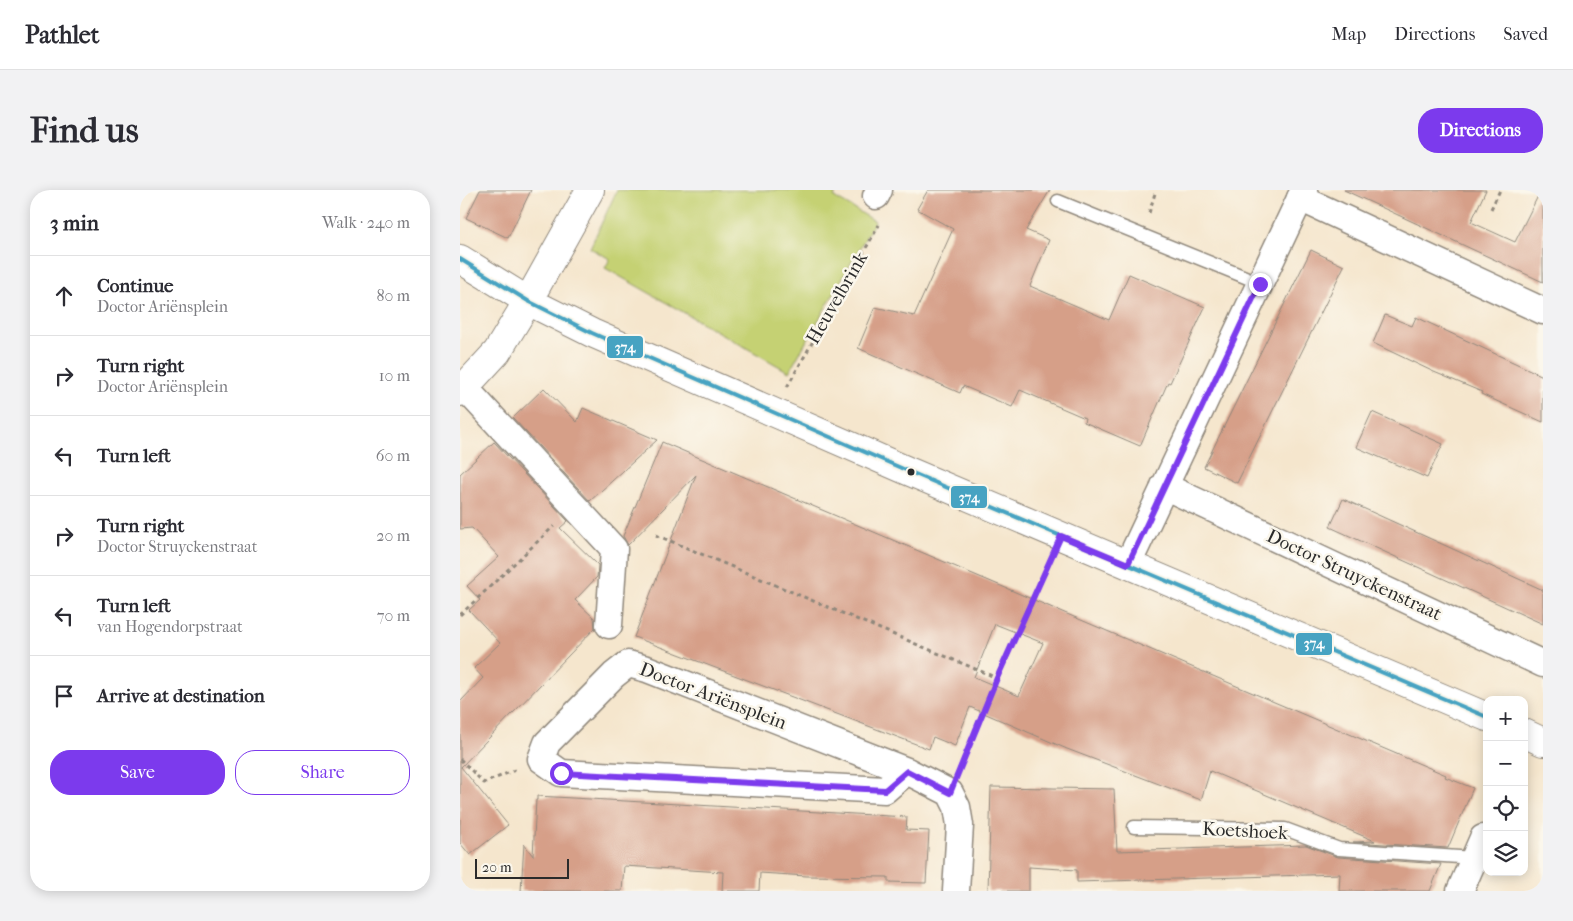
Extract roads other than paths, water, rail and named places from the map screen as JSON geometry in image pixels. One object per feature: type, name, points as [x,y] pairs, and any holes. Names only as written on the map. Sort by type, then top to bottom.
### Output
[{"type":"street","points":[[590,190],[497,352],[462,390],[614,549],[609,625]]},
{"type":"street","points":[[1128,564],[1302,194],[1543,311]]},
{"type":"street","points":[[460,259],[528,300],[587,330],[1061,536],[1483,715]]},
{"type":"street","name":"Doctor Struyckenstraat","points":[[1164,486],[1543,664]]},
{"type":"street","name":"Doctor Ariënsplein","points":[[907,771],[885,790],[561,773],[541,759],[547,743],[614,675],[628,664],[647,669],[907,771],[950,793],[957,807],[960,825],[956,891]]},
{"type":"street","points":[[1528,735],[1543,742]]},
{"type":"street","name":"Koetshoek","points":[[1460,891],[1478,848]]},
{"type":"lane","points":[[1058,201],[1260,284]]},
{"type":"lane","name":"Koetshoek","points":[[1134,827],[1285,828],[1339,849],[1478,848]]}]
